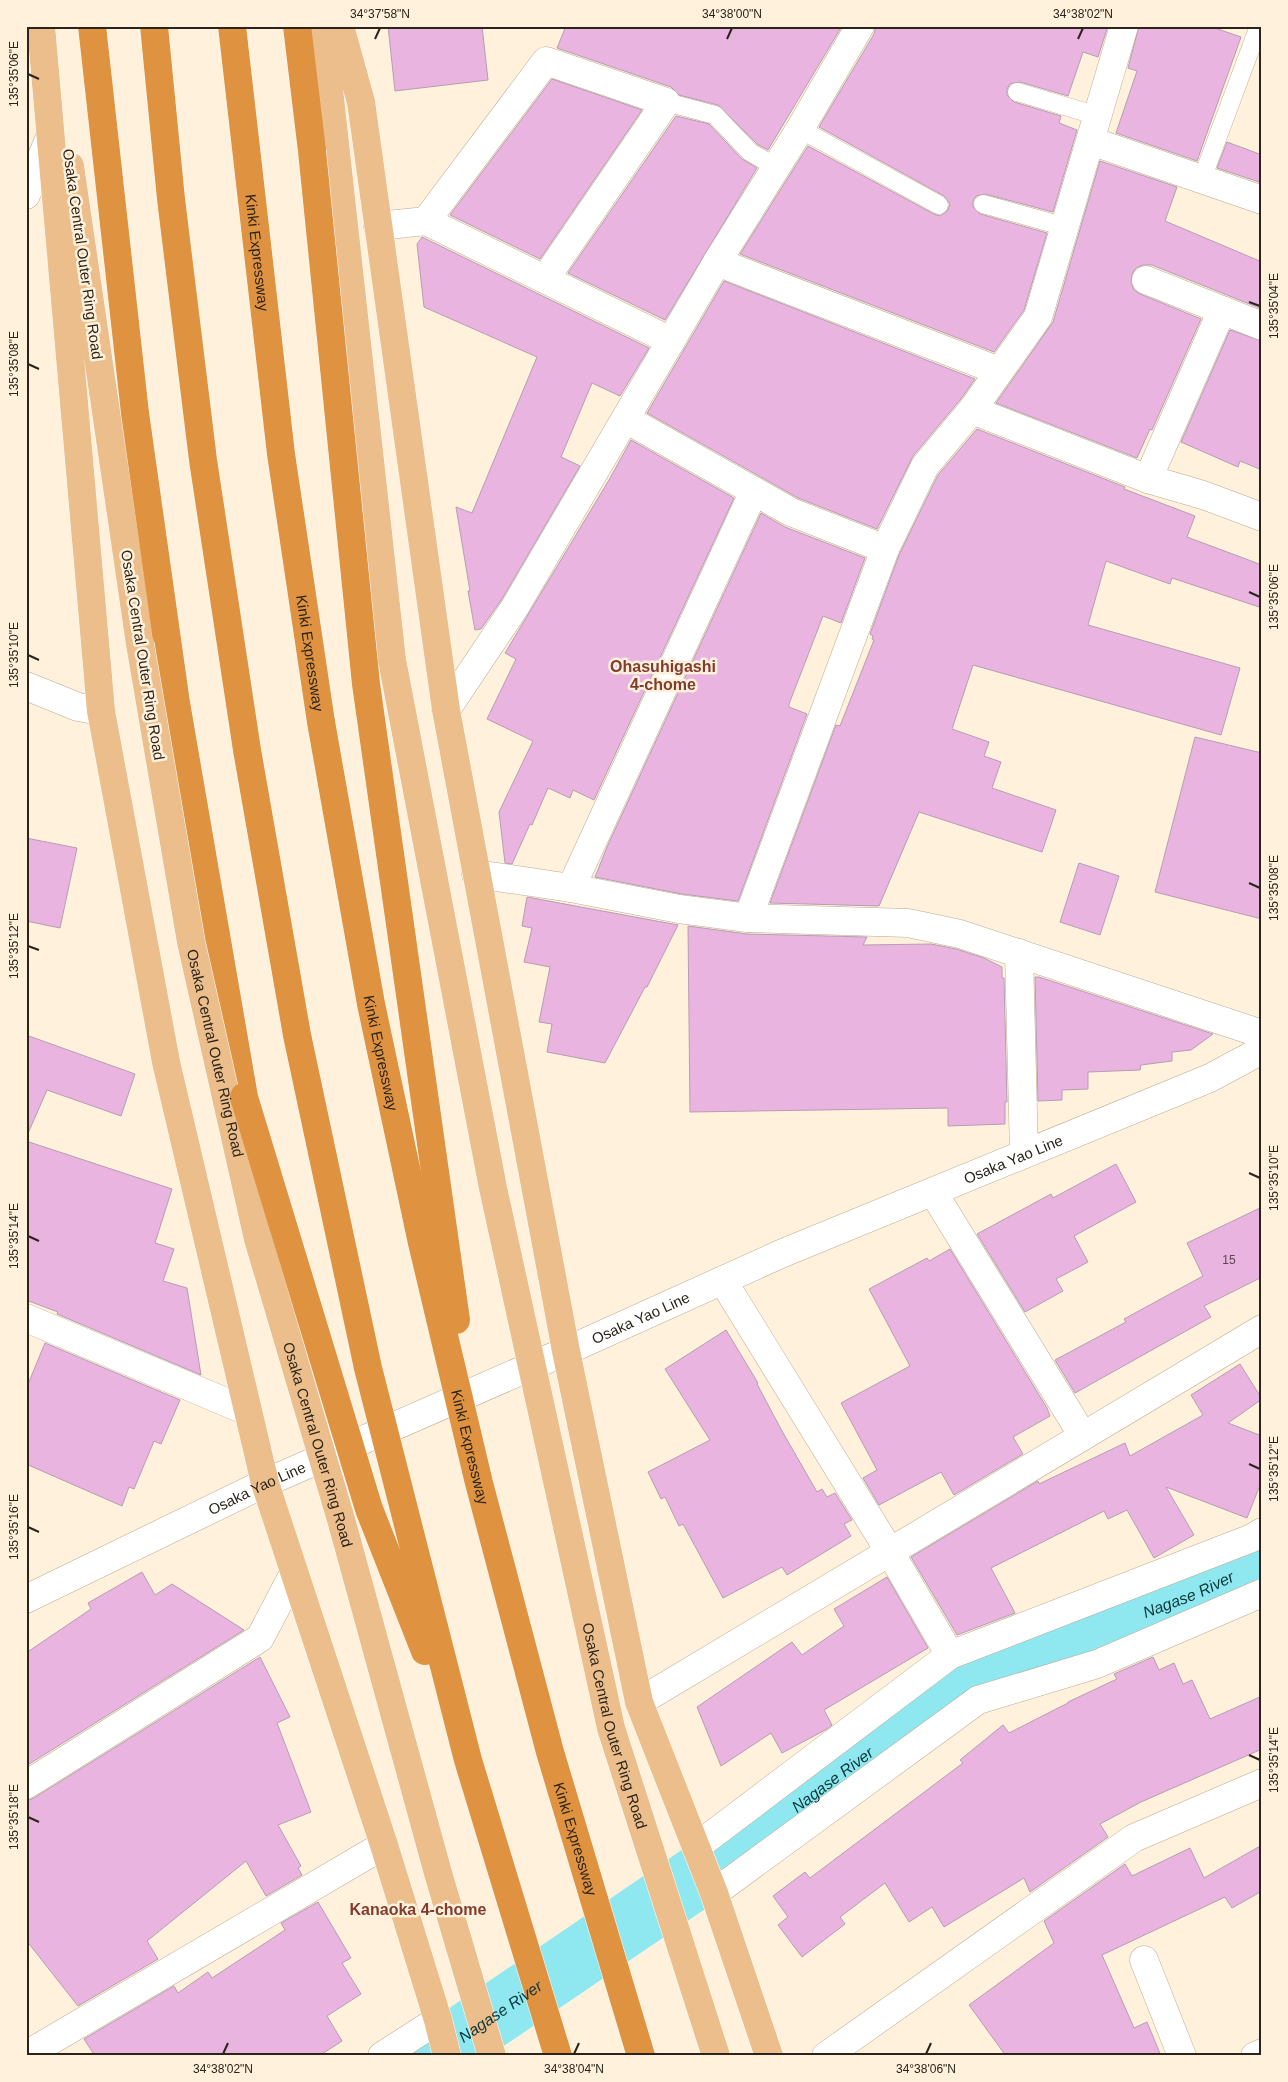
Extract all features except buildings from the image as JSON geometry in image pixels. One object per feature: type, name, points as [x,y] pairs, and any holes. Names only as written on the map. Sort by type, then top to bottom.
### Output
[{"type":"highway","points":[[92,26],[135,413],[176,703],[244,1097],[369,1509],[468,1760]]},
{"type":"highway","points":[[154,26],[171,200],[203,460],[247,750],[297,1035],[368,1368],[468,1760],[558,2056]]},
{"type":"highway","name":"Kinki Expressway","points":[[232,26],[281,454],[321,722],[371,1004],[422,1243],[479,1483],[550,1752],[642,2056]]},
{"type":"highway","points":[[297,26],[312,150],[366,684],[479,1483]]},
{"type":"main road","points":[[42,26],[50,137],[101,711],[166,1062],[265,1483],[384,1845],[438,2020],[447,2056]]},
{"type":"main road","name":"Osaka Central Outer Ring Road","points":[[50,26],[140,644],[191,942],[258,1239],[342,1523],[438,1873],[492,2056]]},
{"type":"main road","name":"Osaka Central Outer Ring Road","points":[[322,26],[392,660],[493,1188],[611,1728],[716,2056]]},
{"type":"main road","points":[[340,26],[361,102],[446,710],[566,1352],[639,1702],[714,1893],[769,2056]]},
{"type":"street","points":[[446,710],[515,607],[717,262],[800,129],[860,26]]},
{"type":"street","points":[[748,918],[885,548],[925,466],[972,410],[1038,317],[1124,26]]},
{"type":"street","points":[[426,222],[546,61],[666,102],[545,279]]},
{"type":"street","points":[[26,195],[50,137]]},
{"type":"street","points":[[1091,142],[1262,200]]},
{"type":"street","points":[[378,226],[426,222],[671,341]]},
{"type":"street","points":[[717,262],[1000,371]]},
{"type":"street","points":[[1146,280],[1262,326]]},
{"type":"street","points":[[1148,479],[1222,310]]},
{"type":"street","points":[[972,410],[1148,479],[1203,495],[1262,517]]},
{"type":"street","points":[[626,418],[790,512],[885,548]]},
{"type":"street","points":[[571,888],[754,491]]},
{"type":"street","points":[[26,686],[78,707],[101,711]]},
{"type":"street","points":[[476,874],[571,888],[679,909],[748,918],[908,923],[960,934],[1262,1034]]},
{"type":"street","points":[[1019,953],[1024,1154]]},
{"type":"street","name":"Osaka Yao Line","points":[[26,1599],[265,1483],[566,1352],[783,1253],[1210,1078],[1262,1050]]},
{"type":"street","points":[[934,1192],[1083,1436]]},
{"type":"street","points":[[723,1281],[890,1552],[950,1655]]},
{"type":"street","points":[[28,1322],[247,1411]]},
{"type":"street","points":[[639,1702],[1262,1329]]},
{"type":"street","points":[[696,1847],[950,1655],[1257,1535],[1262,1510]]},
{"type":"street","points":[[26,1785],[260,1638],[294,1573]]},
{"type":"street","points":[[714,1893],[978,1700],[1097,1664],[1262,1593]]},
{"type":"street","points":[[826,2056],[1134,1838],[1262,1784]]},
{"type":"street","points":[[30,2045],[384,1845]]},
{"type":"street","points":[[1144,1960],[1182,2056]]},
{"type":"street","points":[[382,2056],[438,2020]]},
{"type":"street","points":[[1256,2056],[1262,2053]]},
{"type":"lane","points":[[1202,179],[1259,26]]},
{"type":"lane","points":[[1017,92],[1098,116]]},
{"type":"lane","points":[[666,102],[715,115],[750,152],[776,167]]},
{"type":"lane","points":[[800,129],[939,206]]},
{"type":"lane","points":[[983,204],[1066,227]]},
{"type":"waterway","name":"Nagase River","points":[[434,2056],[753,1839],[966,1679],[1196,1593],[1262,1561]]},
{"type":"district","name":"Ohasuhigashi 4-chome","points":[[663,675]]},
{"type":"district","name":"Kanaoka 4-chome","points":[[418,1909]]}]
